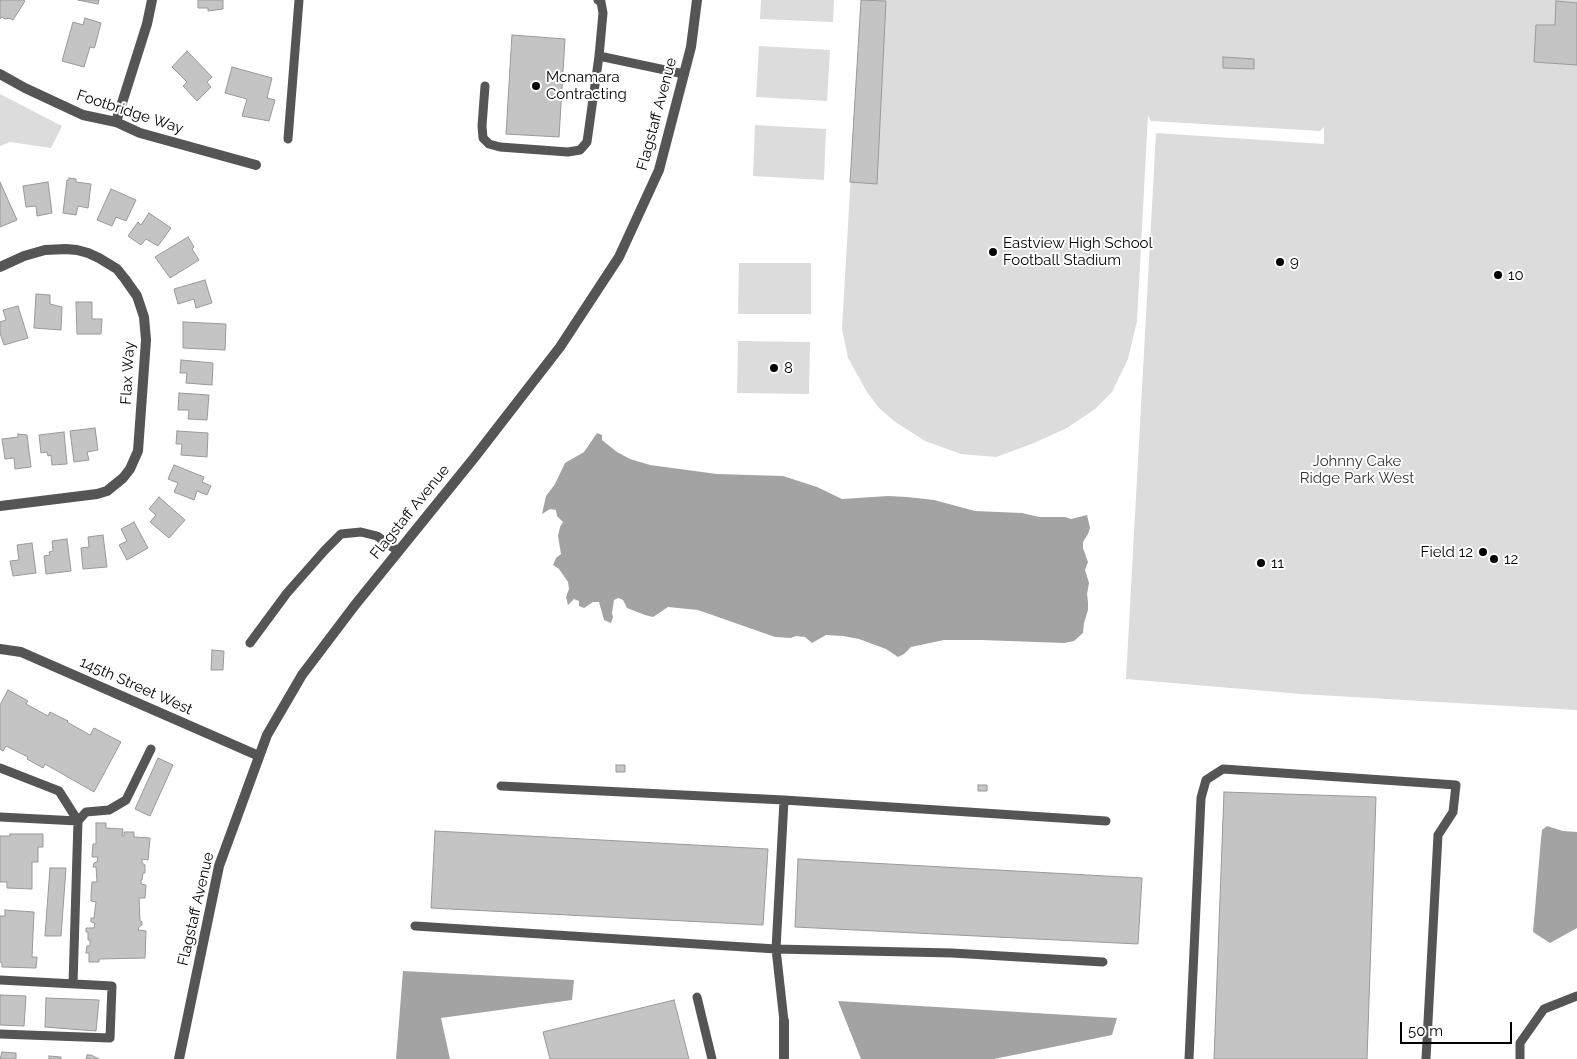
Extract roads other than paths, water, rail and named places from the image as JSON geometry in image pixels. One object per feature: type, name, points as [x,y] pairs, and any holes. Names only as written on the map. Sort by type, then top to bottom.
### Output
[{"type":"street","points":[[116,122],[147,24],[152,0]]},
{"type":"street","name":"Flagstaff Avenue","points":[[179,1059],[219,866],[267,736],[302,675],[355,605],[474,458],[560,347],[619,257],[659,170],[691,47],[697,0]]},
{"type":"street","name":"Footbridge Way","points":[[0,74],[83,115],[116,122],[140,132],[256,165]]},
{"type":"street","name":"Flax Way","points":[[0,267],[30,254],[45,250],[66,249],[88,253],[117,269],[125,279],[141,306],[146,334],[138,452],[130,469],[123,478],[107,491],[97,494],[0,506]]},
{"type":"street","name":"145th Street West","points":[[0,649],[22,652],[259,756]]},
{"type":"street","points":[[784,1021],[784,1059]]},
{"type":"lane","points":[[288,139],[299,0]]},
{"type":"lane","points":[[485,86],[482,126],[483,138],[489,144],[500,147],[568,152],[580,150],[586,142],[598,56],[603,13],[601,2],[598,0]]},
{"type":"lane","points":[[598,56],[684,74]]},
{"type":"lane","points":[[250,643],[286,593],[342,534],[361,532],[377,536],[398,551]]},
{"type":"lane","points":[[78,821],[86,812],[109,810],[126,800],[150,749]]},
{"type":"lane","points":[[0,768],[59,792],[78,821],[73,984]]},
{"type":"lane","points":[[1189,1059],[1201,798],[1206,780],[1223,769],[1456,785],[1453,812],[1438,835],[1426,1059]]},
{"type":"lane","points":[[501,786],[784,800],[1106,821]]},
{"type":"lane","points":[[784,800],[776,949],[784,1021]]},
{"type":"lane","points":[[0,816],[78,821]]},
{"type":"lane","points":[[415,926],[776,949],[952,953],[1103,962]]},
{"type":"lane","points":[[0,980],[112,986],[110,1038],[0,1034]]},
{"type":"lane","points":[[1520,1059],[1520,1043],[1544,1009],[1577,996]]},
{"type":"lane","points":[[697,998],[712,1059]]},
{"type":"place","name":"Mcnamara Contracting","points":[[536,86]]},
{"type":"place","name":"Eastview High School Football Stadium","points":[[993,252]]},
{"type":"place","name":"9","points":[[1280,262]]},
{"type":"place","name":"10","points":[[1498,275]]},
{"type":"place","name":"8","points":[[774,368]]},
{"type":"place","name":"Field 12","points":[[1483,552]]},
{"type":"place","name":"12","points":[[1494,559]]},
{"type":"place","name":"11","points":[[1261,563]]},
{"type":"park label","name":"Johnny Cake Ridge Park West","points":[[1357,470]]}]
